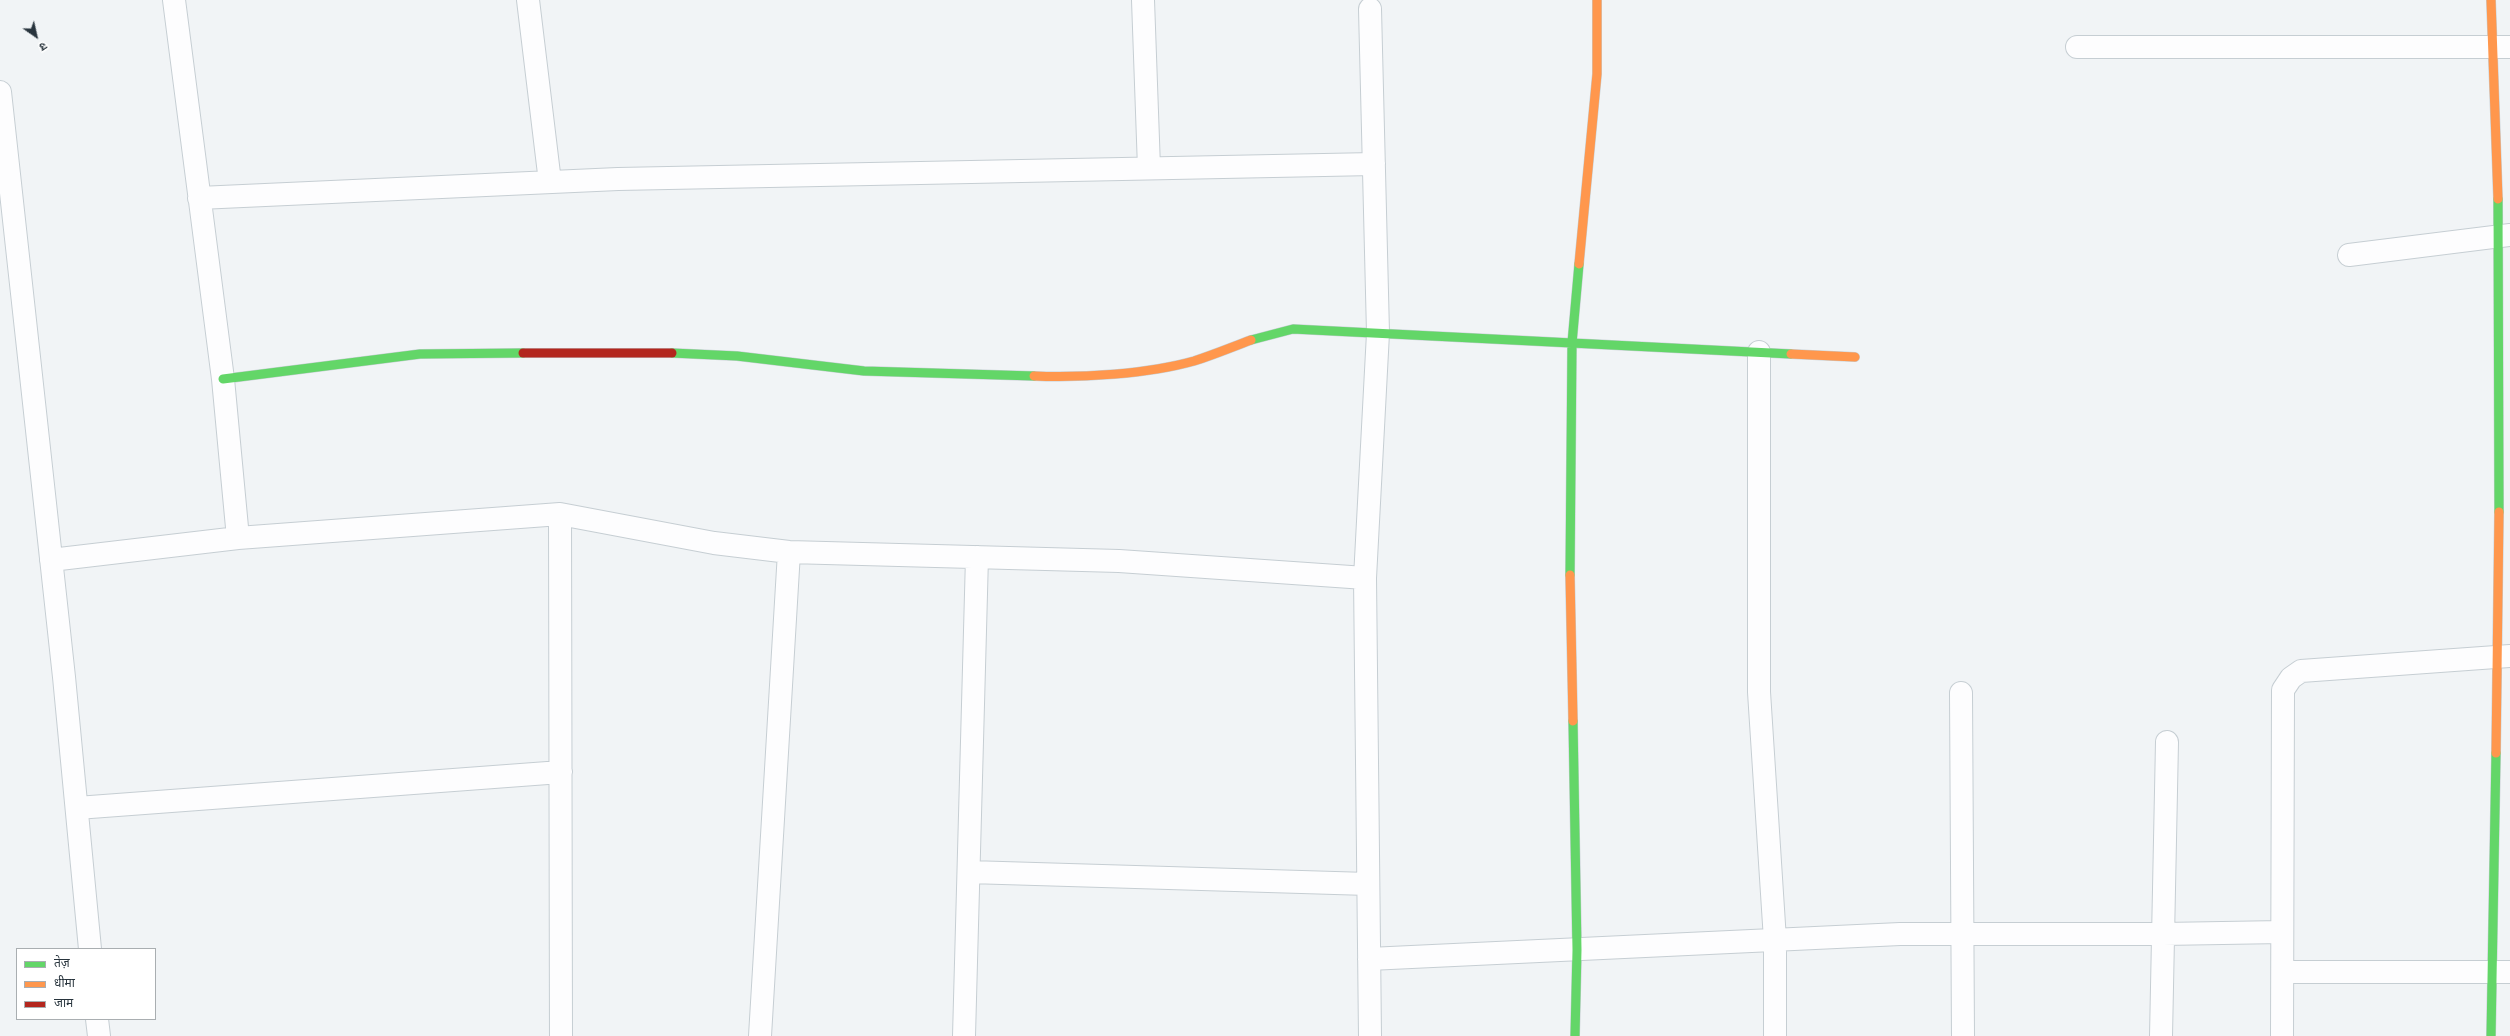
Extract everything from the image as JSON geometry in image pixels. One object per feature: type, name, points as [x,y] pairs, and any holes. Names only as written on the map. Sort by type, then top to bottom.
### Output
[{"type":"street","points":[[174,0],[223,379],[238,538]]},
{"type":"street","points":[[528,0],[550,182]]},
{"type":"street","points":[[1143,0],[1149,168]]},
{"type":"street","points":[[1575,1036],[1576,950],[1569,515],[1572,343],[1597,74],[1597,0]]},
{"type":"street","points":[[2491,0],[2501,47],[2504,235],[2500,411],[2504,656],[2502,971],[2491,1036]]},
{"type":"street","points":[[1370,9],[1378,333],[1365,578],[1370,1036]]},
{"type":"street","points":[[2077,47],[2501,47]]},
{"type":"street","points":[[0,92],[51,560],[90,948]]},
{"type":"street","points":[[199,198],[550,182],[1374,164]]},
{"type":"street","points":[[2349,255],[2504,235]]},
{"type":"street","points":[[223,379],[420,354],[635,351],[737,356],[864,371],[1061,377],[1145,370],[1193,361],[1253,339],[1293,329],[1855,357]]},
{"type":"street","points":[[1759,352],[1759,692],[1775,940],[1775,1036]]},
{"type":"street","points":[[51,560],[238,538],[560,514],[684,538],[789,552],[1119,561],[1365,578]]},
{"type":"street","points":[[560,514],[561,1036]]},
{"type":"street","points":[[760,1036],[789,552]]},
{"type":"street","points":[[964,1036],[977,557]]},
{"type":"street","points":[[2282,1036],[2283,690],[2291,678],[2301,671],[2504,656]]},
{"type":"street","points":[[1961,693],[1963,1036]]},
{"type":"street","points":[[2161,1036],[2167,742]]},
{"type":"street","points":[[77,808],[561,772]]},
{"type":"street","points":[[969,872],[1368,884]]},
{"type":"street","points":[[1369,959],[1900,934],[2162,934],[2282,932]]},
{"type":"street","points":[[2283,972],[2502,971]]},
{"type":"street","points":[[97,1020],[99,1036]]},
{"type":"traffic: fast","points":[[2498,199],[2499,512]]},
{"type":"traffic: fast","points":[[1570,575],[1572,343],[1579,264]]},
{"type":"traffic: fast","points":[[1251,340],[1293,329],[1791,354]]},
{"type":"traffic: fast","points":[[223,379],[420,354],[523,353]]},
{"type":"traffic: fast","points":[[672,353],[737,356],[864,371],[1034,376]]},
{"type":"traffic: fast","points":[[1573,721],[1577,950],[1575,1036]]},
{"type":"traffic: fast","points":[[2491,1036],[2496,753]]},
{"type":"traffic: slow","points":[[1579,264],[1597,74],[1597,0]]},
{"type":"traffic: slow","points":[[2491,0],[2498,199]]},
{"type":"traffic: slow","points":[[1034,376],[1094,376],[1156,369],[1194,361],[1251,340]]},
{"type":"traffic: slow","points":[[1791,354],[1855,357]]},
{"type":"traffic: slow","points":[[2496,753],[2499,512]]},
{"type":"traffic: slow","points":[[1570,575],[1573,721]]},
{"type":"traffic: jam","points":[[523,353],[672,353]]}]
